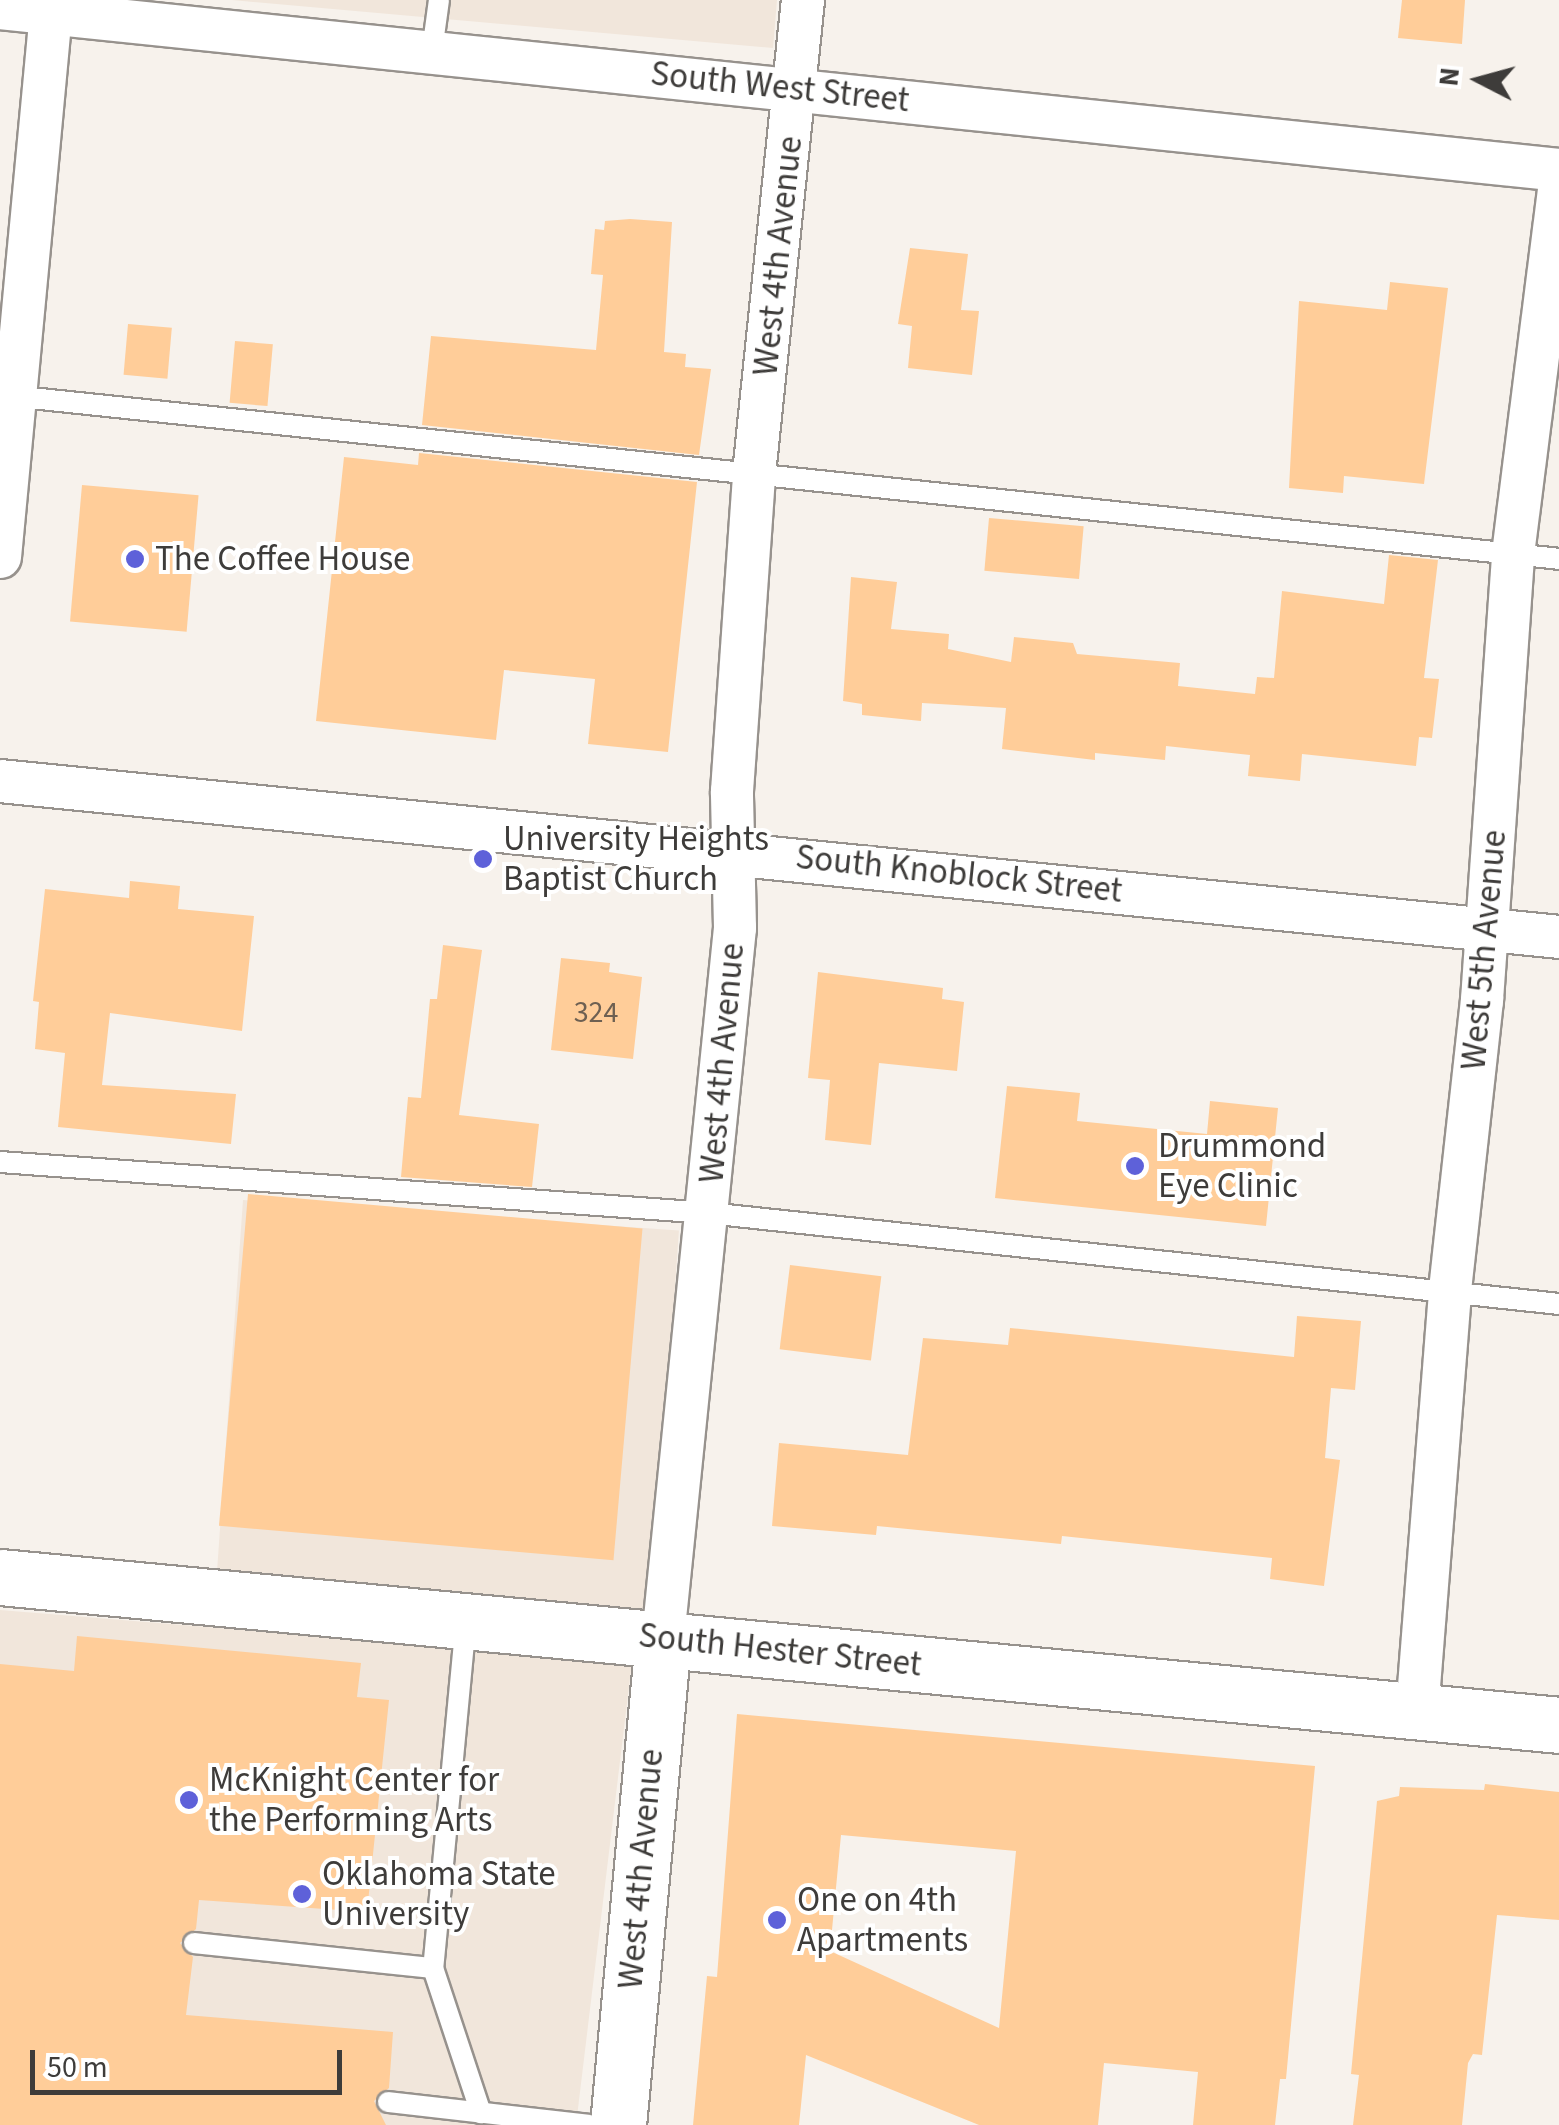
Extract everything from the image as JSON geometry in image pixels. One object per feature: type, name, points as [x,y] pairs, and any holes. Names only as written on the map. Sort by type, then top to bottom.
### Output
[{"type":"street","name":"West 4th Avenue","points":[[618,2125],[662,1638],[735,928],[732,850],[754,474],[797,89],[803,0]]},
{"type":"street","name":"South West Street","points":[[35,7],[1559,170]]},
{"type":"street","points":[[0,557],[35,7]]},
{"type":"street","name":"West 5th Avenue","points":[[1417,1712],[1513,554],[1559,190]]},
{"type":"street","name":"South Knoblock Street","points":[[0,781],[732,850],[1559,937]]},
{"type":"street","name":"South Hester Street","points":[[0,1577],[1559,1726]]},
{"type":"lane","points":[[432,52],[439,0]]},
{"type":"lane","points":[[8,395],[1559,559]]},
{"type":"lane","points":[[0,1162],[708,1213],[1559,1304]]},
{"type":"lane","points":[[466,1620],[433,1968],[482,2112]]},
{"type":"lane","points":[[194,1943],[433,1968]]},
{"type":"lane","points":[[388,2102],[589,2125]]},
{"type":"shaded area","points":[[232,0],[777,0],[773,48]]},
{"type":"shaded area","points":[[243,1200],[679,1230],[652,1616],[216,1585]]},
{"type":"shaded area","name":"Oklahoma State University","points":[[0,1610],[632,1662],[576,2125],[0,2125]]},
{"type":"building","points":[[1402,0],[1465,0],[1462,44],[1398,38]]},
{"type":"building","points":[[605,221],[672,222],[664,352],[686,354],[685,367],[711,369],[699,455],[422,425],[431,336],[596,350],[603,275],[591,274],[595,229],[604,230]]},
{"type":"building","points":[[910,248],[968,254],[961,310],[979,311],[972,375],[908,368],[912,326],[898,324]]},
{"type":"building","points":[[1390,282],[1448,288],[1424,484],[1344,476],[1343,493],[1289,488],[1299,301],[1387,310]]},
{"type":"building","points":[[128,324],[172,328],[167,379],[124,375]]},
{"type":"building","points":[[235,341],[273,344],[267,406],[230,403]]},
{"type":"building","points":[[419,453],[697,482],[668,752],[588,744],[595,679],[504,670],[496,740],[316,721],[344,457],[418,465]]},
{"type":"building","name":"The Coffee House","points":[[82,485],[199,495],[187,632],[70,621]]},
{"type":"building","points":[[989,518],[1084,526],[1079,579],[984,571]]},
{"type":"building","points":[[1389,555],[1438,560],[1424,678],[1439,679],[1432,738],[1419,737],[1416,766],[1302,754],[1300,781],[1248,776],[1250,755],[1166,746],[1165,760],[1095,753],[1095,760],[1002,749],[1006,708],[922,703],[921,721],[862,715],[862,704],[843,701],[851,577],[897,582],[891,629],[949,634],[948,649],[1011,662],[1014,637],[1073,643],[1077,654],[1180,663],[1178,686],[1255,694],[1257,677],[1274,678],[1282,591],[1384,604]]},
{"type":"building","points":[[130,881],[180,886],[178,909],[254,916],[242,1031],[110,1013],[102,1085],[236,1094],[231,1144],[58,1127],[65,1053],[35,1049],[39,1002],[33,1001],[45,889],[129,898]]},
{"type":"building","points":[[443,945],[482,950],[459,1115],[539,1124],[532,1187],[401,1177],[408,1097],[421,1098],[430,999],[437,999]]},
{"type":"building","points":[[561,958],[610,963],[609,972],[642,977],[633,1059],[551,1050]]},
{"type":"building","points":[[818,972],[943,988],[942,999],[964,1002],[957,1071],[879,1063],[871,1145],[825,1140],[830,1080],[808,1078]]},
{"type":"building","name":"Drummond Eye Clinic","points":[[1007,1086],[1080,1093],[1077,1121],[1207,1134],[1210,1101],[1278,1108],[1266,1226],[995,1198]]},
{"type":"building","points":[[248,1194],[642,1229],[613,1560],[219,1526]]},
{"type":"building","points":[[790,1265],[881,1276],[871,1361],[780,1349]]},
{"type":"building","points":[[1297,1316],[1361,1321],[1355,1390],[1331,1388],[1325,1458],[1340,1460],[1324,1586],[1270,1579],[1272,1558],[1062,1536],[1061,1544],[877,1526],[876,1535],[772,1526],[779,1443],[908,1455],[923,1338],[1008,1345],[1010,1328],[1294,1357]]},
{"type":"building","name":"McKnight Center for the Performing Arts","points":[[77,1636],[361,1663],[357,1697],[389,1700],[367,1912],[199,1900],[196,1929],[180,1943],[193,1957],[186,2015],[393,2032],[389,2088],[374,2101],[386,2125],[0,2125],[0,1664],[74,1671]]},
{"type":"building","points":[[737,1714],[1315,1766],[1286,2079],[1280,2079],[1275,2125],[1193,2125],[1198,2072],[1104,2063],[1098,2125],[979,2125],[806,2055],[799,2125],[693,2125],[707,1976],[717,1977]],"holes":[[[841,1835],[1016,1851],[999,2028],[830,1951]]]},
{"type":"building","points":[[1485,1784],[1559,1792],[1559,1920],[1497,1915],[1482,2055],[1473,2054],[1468,2063],[1462,2125],[1353,2125],[1359,2075],[1351,2074],[1377,1801],[1399,1796],[1400,1787],[1484,1790]]},
{"type":"place","name":"The Coffee House","points":[[135,559]]},
{"type":"place","name":"University Heights Baptist Church","points":[[483,859]]},
{"type":"place","name":"Drummond Eye Clinic","points":[[1135,1166]]},
{"type":"place","name":"McKnight Center for the Performing Arts","points":[[189,1800]]},
{"type":"place","name":"Oklahoma State University","points":[[302,1894]]},
{"type":"place","name":"One on 4th Apartments","points":[[777,1920]]}]
